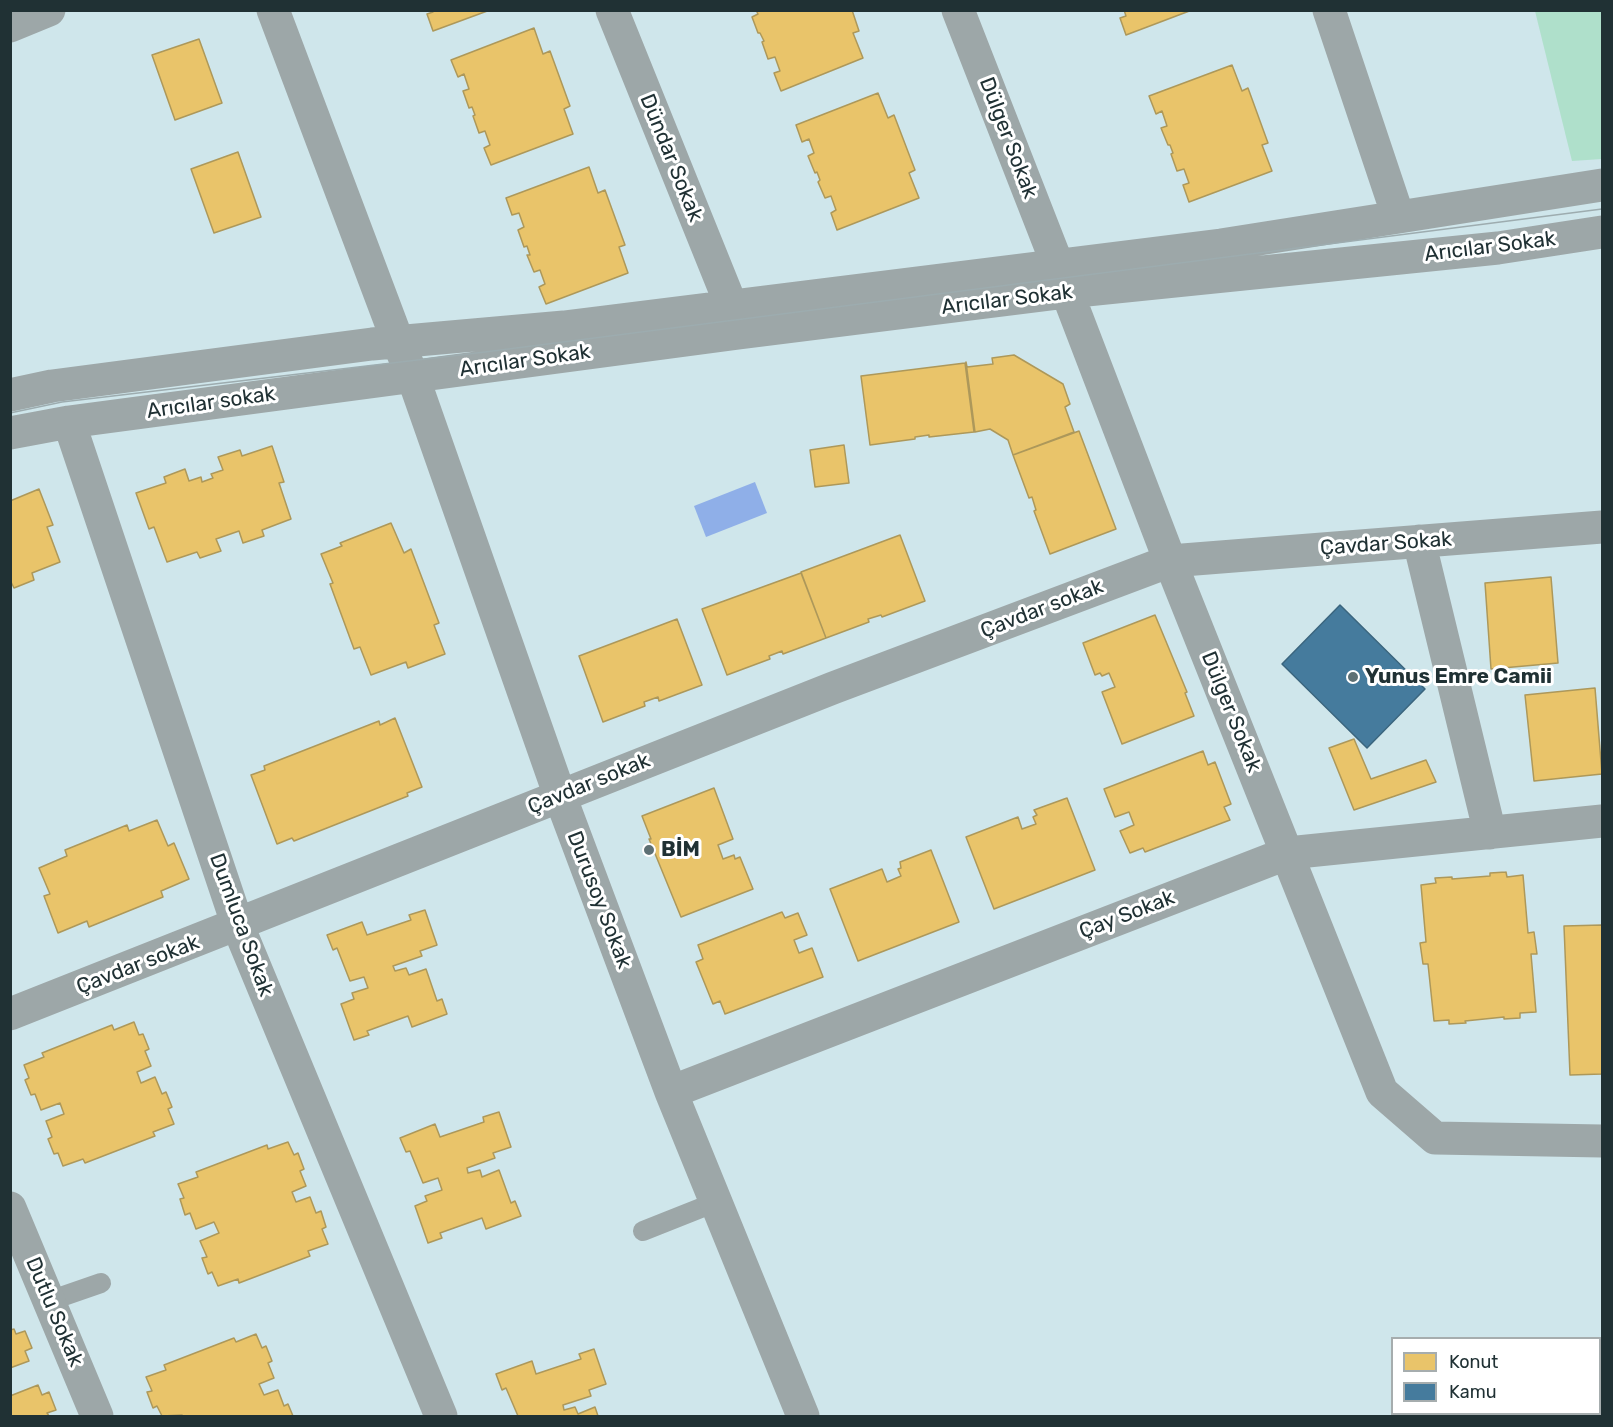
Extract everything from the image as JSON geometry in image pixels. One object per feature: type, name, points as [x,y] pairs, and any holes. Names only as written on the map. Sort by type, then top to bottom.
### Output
[{"type":"street","points":[[10,26],[49,10]]},
{"type":"street","name":"Durusoy Sokak","points":[[273,10],[413,377],[560,796],[672,1092],[803,1416]]},
{"type":"street","name":"Dündar Sokak","points":[[612,10],[731,304]]},
{"type":"street","name":"Dülger Sokak","points":[[958,10],[1170,561],[1382,1092],[1435,1138],[1602,1141]]},
{"type":"street","points":[[1329,10],[1398,216]]},
{"type":"street","points":[[10,394],[52,386],[372,344],[564,327],[731,304],[1062,279],[1221,245],[1602,185]]},
{"type":"street","name":"Arıcılar Sokak","points":[[413,377],[739,333],[1062,279],[1497,248],[1602,232]]},
{"type":"street","name":"Arıcılar sokak","points":[[10,433],[69,422],[413,377]]},
{"type":"street","name":"Dumluca Sokak","points":[[69,422],[238,926],[441,1416]]},
{"type":"street","name":"Çavdar Sokak","points":[[1170,561],[1602,527]]},
{"type":"street","points":[[1419,541],[1490,833]]},
{"type":"street","name":"Çavdar sokak","points":[[10,1014],[238,926],[833,688],[1170,561]]},
{"type":"street","name":"Çay Sokak","points":[[672,1092],[1288,853],[1602,821]]},
{"type":"street","name":"Dutlu Sokak","points":[[10,1208],[97,1416]]},
{"type":"lane","points":[[643,1231],[716,1202]]},
{"type":"lane","points":[[50,1302],[101,1283]]},
{"type":"green space","points":[[1535,11],[1602,11],[1602,159],[1572,161]]},
{"type":"water","points":[[755,482],[767,513],[706,537],[694,506]]},
{"type":"building: Konut","points":[[432,10],[490,10],[433,31],[427,14],[433,12]]},
{"type":"building: Konut","points":[[756,10],[852,10],[859,31],[853,33],[863,58],[781,91],[774,73],[780,71],[775,57],[768,59],[762,42],[764,41],[752,17],[758,14]]},
{"type":"building: Konut","points":[[1124,10],[1192,10],[1126,35],[1120,18],[1126,16]]},
{"type":"building: Konut","points":[[534,28],[543,54],[550,51],[570,106],[564,109],[573,134],[491,165],[484,148],[490,145],[485,131],[479,133],[472,107],[469,108],[463,91],[469,89],[464,74],[458,77],[451,60]]},
{"type":"building: Konut","points":[[199,39],[222,103],[175,120],[152,55]]},
{"type":"building: Konut","points":[[1232,65],[1242,91],[1248,88],[1268,143],[1262,145],[1272,171],[1189,202],[1183,185],[1189,183],[1184,169],[1177,171],[1171,154],[1173,153],[1161,128],[1167,126],[1162,111],[1156,114],[1149,96]]},
{"type":"building: Konut","points":[[878,93],[888,118],[894,115],[915,170],[909,173],[919,198],[837,230],[831,213],[836,210],[831,196],[825,198],[818,182],[820,180],[817,172],[815,173],[808,156],[814,153],[809,139],[802,142],[796,125]]},
{"type":"building: Konut","points":[[238,152],[261,217],[214,233],[191,169]]},
{"type":"building: Konut","points":[[589,167],[598,193],[605,190],[625,245],[619,247],[628,273],[546,304],[539,287],[545,284],[540,270],[534,272],[527,255],[530,255],[527,246],[524,247],[518,230],[524,227],[519,213],[512,215],[506,198]]},
{"type":"building: Konut","points":[[1014,355],[1063,384],[1070,404],[1065,407],[1074,432],[1013,455],[1008,440],[990,429],[975,432],[966,362],[967,367],[993,364],[992,358]]},
{"type":"building: Konut","points":[[965,363],[974,432],[929,437],[929,435],[870,445],[861,376]]},
{"type":"building: Konut","points":[[1079,431],[1116,529],[1050,554],[1034,511],[1036,510],[1032,497],[1029,498],[1013,455]]},
{"type":"building: Konut","points":[[844,445],[849,483],[815,487],[810,450]]},
{"type":"building: Konut","points":[[272,446],[284,482],[279,483],[291,519],[262,530],[264,536],[243,543],[239,531],[216,539],[221,551],[200,558],[197,552],[167,562],[154,527],[149,529],[136,493],[166,483],[164,477],[185,469],[189,481],[201,477],[202,482],[213,478],[211,474],[223,470],[218,457],[240,450],[242,456]]},
{"type":"building: Konut","points":[[39,489],[53,525],[47,527],[60,562],[32,573],[34,580],[14,588],[10,580],[10,501]]},
{"type":"building: Konut","points":[[391,523],[404,553],[411,549],[439,623],[434,625],[445,654],[408,668],[406,662],[371,675],[360,647],[354,649],[330,584],[333,583],[321,554],[342,546],[340,543]]},
{"type":"building: Konut","points":[[900,535],[925,601],[882,617],[881,615],[868,619],[869,622],[826,638],[801,572]]},
{"type":"building: Konut","points":[[801,573],[826,638],[783,654],[782,651],[769,656],[770,659],[727,675],[702,609]]},
{"type":"building: Konut","points":[[1551,577],[1558,663],[1491,669],[1485,583]]},
{"type":"building: Konut","points":[[1155,615],[1187,692],[1185,693],[1194,716],[1122,744],[1102,692],[1115,687],[1109,673],[1102,676],[1100,673],[1095,675],[1083,643]]},
{"type":"building: Konut","points":[[677,619],[702,685],[659,701],[658,697],[644,702],[645,706],[603,722],[579,656]]},
{"type":"building: Konut","points":[[1595,688],[1602,774],[1534,781],[1525,695]]},
{"type":"building: Konut","points":[[395,718],[422,787],[407,793],[408,796],[294,841],[292,838],[277,844],[251,775],[265,770],[264,766],[379,721],[380,725]]},
{"type":"building: Konut","points":[[1354,739],[1371,779],[1426,760],[1436,782],[1354,810],[1329,748]]},
{"type":"building: Konut","points":[[1203,751],[1208,765],[1215,762],[1231,804],[1224,807],[1230,820],[1145,852],[1143,848],[1130,853],[1120,831],[1134,825],[1129,812],[1115,817],[1104,789]]},
{"type":"building: Konut","points":[[714,788],[733,839],[718,845],[723,859],[734,855],[735,859],[740,857],[753,889],[681,917],[642,816]]},
{"type":"building: Konut","points":[[1067,798],[1095,870],[994,909],[966,837],[1018,817],[1022,829],[1036,824],[1033,817],[1037,815],[1034,810]]},
{"type":"building: Konut","points":[[157,820],[168,846],[174,843],[189,879],[161,891],[163,897],[89,927],[87,921],[58,933],[44,896],[50,894],[39,868],[67,856],[65,850],[127,825],[129,831]]},
{"type":"building: Konut","points":[[931,850],[959,922],[858,961],[830,889],[882,869],[887,882],[901,876],[898,869],[901,868],[900,862]]},
{"type":"building: Konut","points":[[1506,872],[1507,877],[1523,875],[1528,933],[1534,932],[1537,954],[1531,954],[1536,1012],[1520,1013],[1520,1018],[1504,1019],[1504,1017],[1465,1021],[1466,1023],[1449,1024],[1449,1020],[1434,1021],[1428,964],[1423,964],[1420,943],[1426,942],[1421,885],[1436,883],[1435,878],[1490,876],[1490,873]]},
{"type":"building: Konut","points":[[425,910],[437,945],[420,951],[422,956],[393,966],[395,971],[406,968],[409,975],[426,969],[437,1001],[442,999],[447,1014],[412,1027],[408,1016],[367,1031],[369,1035],[354,1040],[341,1004],[354,999],[352,993],[368,988],[364,977],[350,981],[337,948],[333,950],[327,935],[362,922],[367,935],[411,920],[409,915]]},
{"type":"building: Konut","points":[[782,912],[785,918],[798,913],[807,935],[794,940],[799,953],[812,948],[823,977],[725,1014],[720,1001],[713,1004],[696,962],[703,959],[698,945]]},
{"type":"building: Konut","points":[[1602,925],[1602,1074],[1570,1075],[1564,926]]},
{"type":"building: Konut","points":[[134,1022],[139,1035],[143,1034],[149,1049],[145,1051],[151,1066],[137,1072],[141,1083],[155,1077],[162,1094],[166,1092],[172,1107],[168,1109],[174,1124],[153,1132],[155,1136],[85,1163],[83,1159],[63,1166],[58,1153],[54,1154],[48,1139],[52,1137],[46,1121],[64,1114],[60,1103],[41,1110],[35,1094],[31,1095],[25,1080],[29,1078],[24,1065],[44,1057],[42,1053],[112,1025],[114,1030]]},
{"type":"building: Konut","points":[[499,1112],[511,1147],[493,1153],[495,1158],[467,1168],[468,1173],[480,1170],[482,1177],[499,1170],[511,1203],[515,1201],[521,1216],[486,1229],[482,1218],[440,1233],[442,1238],[428,1243],[415,1206],[427,1201],[425,1196],[442,1190],[438,1178],[423,1183],[410,1151],[406,1152],[400,1138],[435,1124],[440,1137],[484,1122],[483,1117]]},
{"type":"building: Konut","points":[[288,1142],[294,1155],[298,1153],[304,1169],[300,1171],[306,1186],[292,1192],[296,1202],[310,1197],[316,1213],[321,1211],[326,1227],[322,1229],[328,1244],[308,1251],[310,1256],[239,1283],[238,1279],[218,1286],[212,1272],[208,1274],[202,1258],[207,1257],[200,1241],[219,1233],[214,1222],[196,1229],[190,1213],[185,1215],[180,1199],[184,1198],[178,1184],[198,1177],[196,1172],[267,1145],[268,1149]]},
{"type":"building: Konut","points":[[14,1329],[16,1334],[25,1331],[32,1348],[25,1351],[29,1361],[10,1368],[10,1330]]},
{"type":"building: Konut","points":[[256,1334],[262,1348],[266,1346],[272,1361],[268,1363],[274,1378],[259,1384],[264,1395],[278,1390],[284,1406],[288,1404],[293,1416],[162,1416],[157,1406],[153,1408],[147,1392],[152,1391],[146,1377],[166,1370],[164,1365],[234,1338],[236,1342]]},
{"type":"building: Konut","points":[[594,1349],[606,1384],[589,1390],[591,1396],[563,1405],[564,1410],[575,1407],[578,1414],[595,1407],[598,1416],[518,1416],[506,1388],[502,1390],[496,1374],[532,1361],[536,1374],[581,1359],[579,1354]]},
{"type":"building: Konut","points":[[38,1385],[42,1395],[49,1392],[56,1410],[47,1413],[49,1416],[10,1416],[10,1396]]},
{"type":"building: Kamu","name":"Yunus Emre Camii","points":[[1340,605],[1425,689],[1367,748],[1282,664]]},
{"type":"tram line","points":[[10,413],[62,402],[485,352],[1602,209]]},
{"type":"place","name":"Yunus Emre Camii","points":[[1353,677]]},
{"type":"place","name":"BİM","points":[[649,850]]}]
